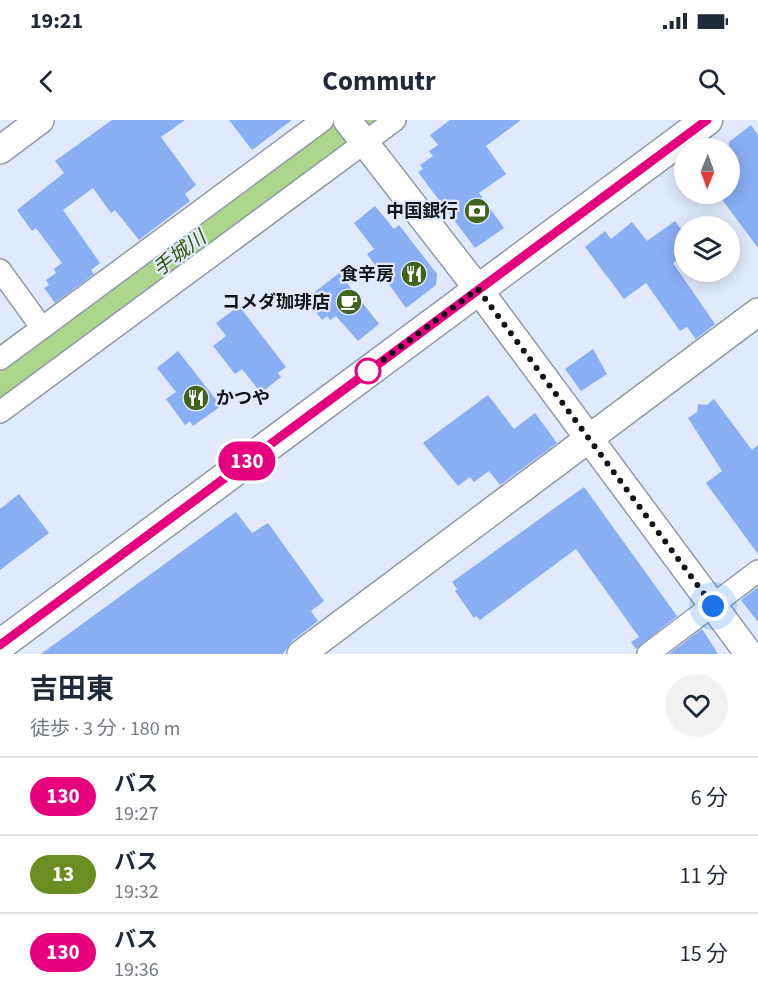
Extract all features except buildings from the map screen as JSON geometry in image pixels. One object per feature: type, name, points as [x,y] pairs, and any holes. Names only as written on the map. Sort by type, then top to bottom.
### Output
[{"type":"main road","points":[[0,645],[707,120]]},
{"type":"street","points":[[0,150],[40,120]]},
{"type":"street","points":[[0,359],[323,120]]},
{"type":"street","points":[[0,412],[357,133],[395,120]]},
{"type":"street","points":[[357,133],[478,289],[749,654]]},
{"type":"street","points":[[0,270],[42,328]]},
{"type":"street","points":[[301,654],[590,440],[758,312]]},
{"type":"street","points":[[648,654],[758,571]]},
{"type":"waterway","name":"手城川","points":[[0,385],[357,120]]},
{"type":"bus line","name":"130","points":[[0,645],[707,120]]},
{"type":"place","name":"中国銀行","points":[[477,211]]},
{"type":"place","name":"食辛房","points":[[414,274]]},
{"type":"place","name":"コメダ珈琲店","points":[[349,302]]},
{"type":"place","name":"かつや","points":[[196,398]]},
{"type":"route","points":[[368,371],[363,375],[478,289],[713,606]]}]
